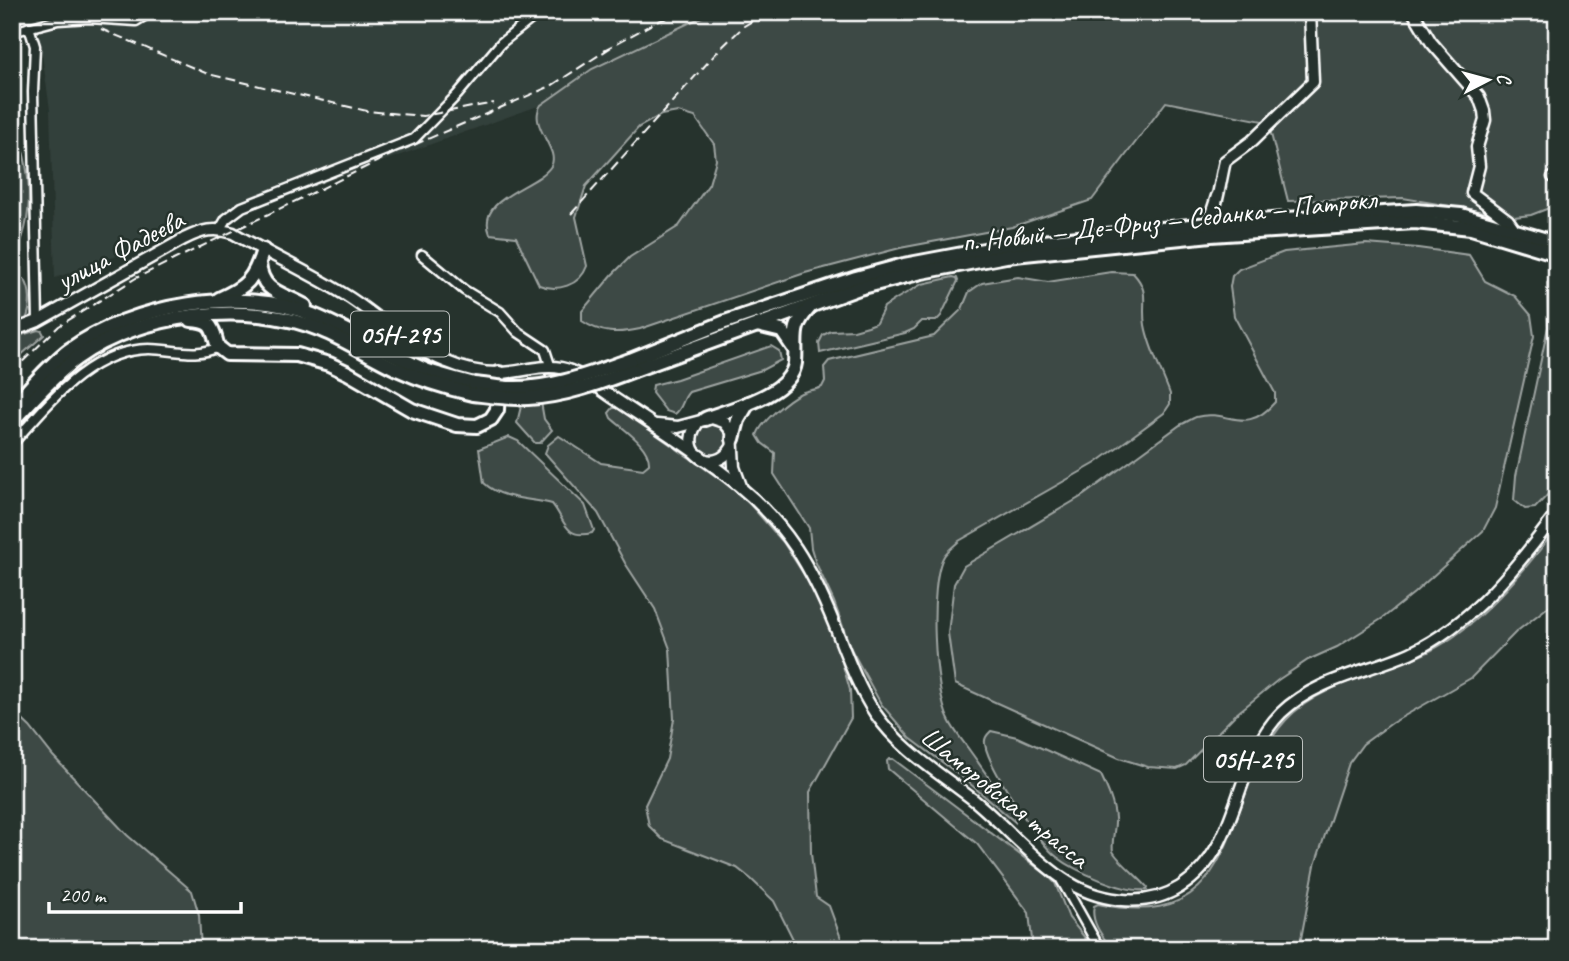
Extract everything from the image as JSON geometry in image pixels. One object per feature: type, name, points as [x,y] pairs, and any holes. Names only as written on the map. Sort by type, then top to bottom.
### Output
[{"type":"highway","name":"п. Новый — Де-Фриз — Седанка — Патрокл","points":[[632,365],[795,297],[904,265],[1005,246],[1208,224],[1416,211],[1512,222],[1557,243]]},
{"type":"highway","name":"п. Новый — Де-Фриз — Седанка — Патрокл","points":[[12,421],[63,370],[92,348],[127,332],[209,314],[245,313],[309,326],[350,343],[398,369],[448,388],[513,388],[547,385],[632,365],[892,279],[1006,256],[1164,239],[1415,222],[1450,224],[1505,236],[1557,254]]},
{"type":"highway","points":[[213,302],[247,284],[259,264],[263,250]]},
{"type":"highway","name":"05Н-295","points":[[259,264],[261,278],[266,286],[304,305],[312,314]]},
{"type":"highway","name":"п. Новый — Де-Фриз — Седанка — Патрокл","points":[[12,407],[67,351],[87,338],[145,314],[188,304],[213,302],[292,307],[473,389]]},
{"type":"highway","points":[[701,421],[748,403],[788,380],[795,363],[795,326],[812,304]]},
{"type":"highway","points":[[217,342],[225,321],[245,313]]},
{"type":"highway","name":"05Н-295","points":[[173,320],[206,322],[227,354],[284,354],[309,358],[348,373],[412,410],[457,425],[477,426],[492,419],[497,410],[499,373]]},
{"type":"highway","points":[[757,325],[782,331],[794,351]]},
{"type":"highway","points":[[733,443],[738,421],[748,403]]},
{"type":"main road","points":[[1208,224],[1225,161],[1252,141],[1313,82],[1310,12]]},
{"type":"main road","points":[[1413,12],[1432,42],[1479,97],[1485,120],[1477,148],[1479,166],[1472,193],[1512,222]]},
{"type":"main road","name":"улица Фадеева","points":[[12,331],[38,321],[171,245],[196,233],[220,229],[233,233],[342,293],[442,361],[468,370],[499,373],[551,368]]},
{"type":"main road","name":"Шаморовская трасса","points":[[551,368],[560,368],[587,380],[652,423],[743,489],[775,519],[793,541],[809,568],[856,679],[887,729],[923,762],[979,804],[1059,876],[1087,891],[1113,899],[1150,900],[1178,889],[1203,869],[1215,852],[1259,744],[1282,712],[1312,690],[1408,654],[1454,626],[1506,577],[1557,513]]},
{"type":"main road","points":[[718,419],[729,426],[733,443],[722,459],[707,461],[699,458],[693,451],[691,432],[701,421],[718,419]]},
{"type":"main road","name":"05Н-295","points":[[652,423],[673,427],[701,421]]},
{"type":"main road","name":"05Н-295","points":[[733,443],[734,467],[743,489]]},
{"type":"street","points":[[12,32],[72,20],[106,18],[129,22],[144,18],[151,12]]},
{"type":"street","points":[[220,229],[226,219],[242,207],[414,139],[457,95],[500,43],[540,12]]},
{"type":"street","points":[[29,27],[35,46],[33,92],[38,321]]},
{"type":"street","points":[[422,255],[464,290],[500,312],[518,332],[545,350],[551,368]]},
{"type":"street","points":[[12,444],[59,392],[78,376],[108,358],[145,349],[209,352],[217,342]]},
{"type":"street","points":[[1059,876],[1100,949]]},
{"type":"shaded area","points":[[36,12],[712,12],[592,69],[541,105],[55,278],[50,110]]},
{"type":"shaded area","points":[[712,12],[1557,12],[1557,205],[1531,215],[1514,217],[1403,198],[1288,201],[1268,122],[1166,102],[1092,200],[1012,227],[900,248],[805,273],[640,329],[624,332],[603,331],[582,321],[582,311],[630,257],[679,226],[709,184],[716,160],[714,144],[695,117],[678,112],[661,115],[639,127],[586,186],[576,217],[587,266],[579,278],[567,286],[553,288],[539,285],[516,237],[490,234],[488,221],[491,211],[499,202],[544,174],[551,166],[552,153],[538,121],[541,105],[592,69]]},
{"type":"shaded area","points":[[12,122],[24,156],[29,191],[25,227],[12,260]]},
{"type":"shaded area","points":[[1366,244],[1469,255],[1485,281],[1515,296],[1531,315],[1534,336],[1495,508],[1483,531],[1383,618],[1278,680],[1235,715],[1186,765],[1177,769],[1148,767],[1119,758],[955,684],[948,633],[954,584],[964,566],[1084,495],[1180,425],[1196,417],[1208,415],[1246,420],[1255,418],[1275,402],[1275,393],[1234,316],[1230,287],[1232,276],[1239,269],[1284,252]]},
{"type":"shaded area","points":[[1111,272],[1133,273],[1142,286],[1147,334],[1170,394],[1170,404],[1164,413],[1096,463],[959,541],[945,554],[939,569],[935,638],[944,706],[953,728],[1004,800],[1015,817],[1015,822],[910,738],[881,704],[851,649],[815,561],[809,528],[774,474],[775,453],[762,443],[757,435],[769,418],[789,400],[801,393],[822,387],[825,381],[824,367],[829,361],[934,336],[962,309],[969,292],[982,283],[1018,277],[1048,282]]},
{"type":"shaded area","points":[[953,277],[958,281],[936,321],[922,321],[905,333],[820,353],[819,343],[823,335],[831,331],[854,330],[876,323],[884,307],[896,299],[922,284]]},
{"type":"shaded area","points":[[1555,277],[1557,485],[1535,508],[1525,509],[1514,500],[1516,476],[1548,327],[1547,283]]},
{"type":"shaded area","points":[[24,279],[27,283],[30,304],[26,320],[12,325],[12,280]]},
{"type":"shaded area","points":[[38,330],[44,335],[12,363],[12,338]]},
{"type":"shaded area","points":[[771,346],[779,351],[781,360],[762,370],[689,392],[675,414],[666,411],[652,393],[653,385]]},
{"type":"shaded area","points":[[522,402],[541,402],[544,419],[552,430],[540,443],[535,443],[517,423]]},
{"type":"shaded area","points":[[613,408],[618,408],[740,493],[783,542],[814,590],[840,655],[850,690],[851,718],[810,792],[811,853],[816,897],[829,906],[845,949],[798,949],[774,901],[751,879],[737,868],[662,839],[649,826],[645,805],[667,759],[674,719],[670,649],[655,609],[625,563],[598,513],[545,453],[548,445],[559,436],[601,463],[643,469],[649,464],[648,457],[635,439],[611,418],[609,413]]},
{"type":"shaded area","points":[[711,424],[723,428],[727,440],[723,452],[711,456],[699,452],[695,440],[699,428]]},
{"type":"shaded area","points":[[509,437],[518,441],[585,505],[594,530],[592,533],[576,534],[570,531],[552,504],[507,496],[484,483],[479,449]]},
{"type":"shaded area","points":[[1557,528],[1557,600],[1516,632],[1471,678],[1392,723],[1363,744],[1349,763],[1315,865],[1299,949],[1112,949],[1096,923],[1094,906],[1098,904],[1147,908],[1182,899],[1206,879],[1223,852],[1265,750],[1286,720],[1300,707],[1334,688],[1447,642],[1499,597]]},
{"type":"shaded area","points":[[12,710],[127,835],[192,891],[199,915],[201,949],[12,949]]},
{"type":"shaded area","points":[[991,731],[1017,737],[1101,775],[1114,812],[1113,851],[1147,890],[1126,888],[1100,880],[1065,863],[1049,849],[1004,786],[988,755],[985,738]]},
{"type":"shaded area","points":[[889,759],[893,759],[1047,875],[1055,883],[1069,918],[1094,949],[1033,949],[1029,913],[977,844],[888,769]]},
{"type":"railway","points":[[604,50],[656,22],[683,12]]},
{"type":"railway","points":[[571,214],[719,50],[744,26],[767,12]]},
{"type":"railway","points":[[101,29],[208,74],[367,111],[423,116],[494,103]]},
{"type":"railway","points":[[12,372],[59,326],[136,278],[395,153],[551,86],[613,46]]}]
